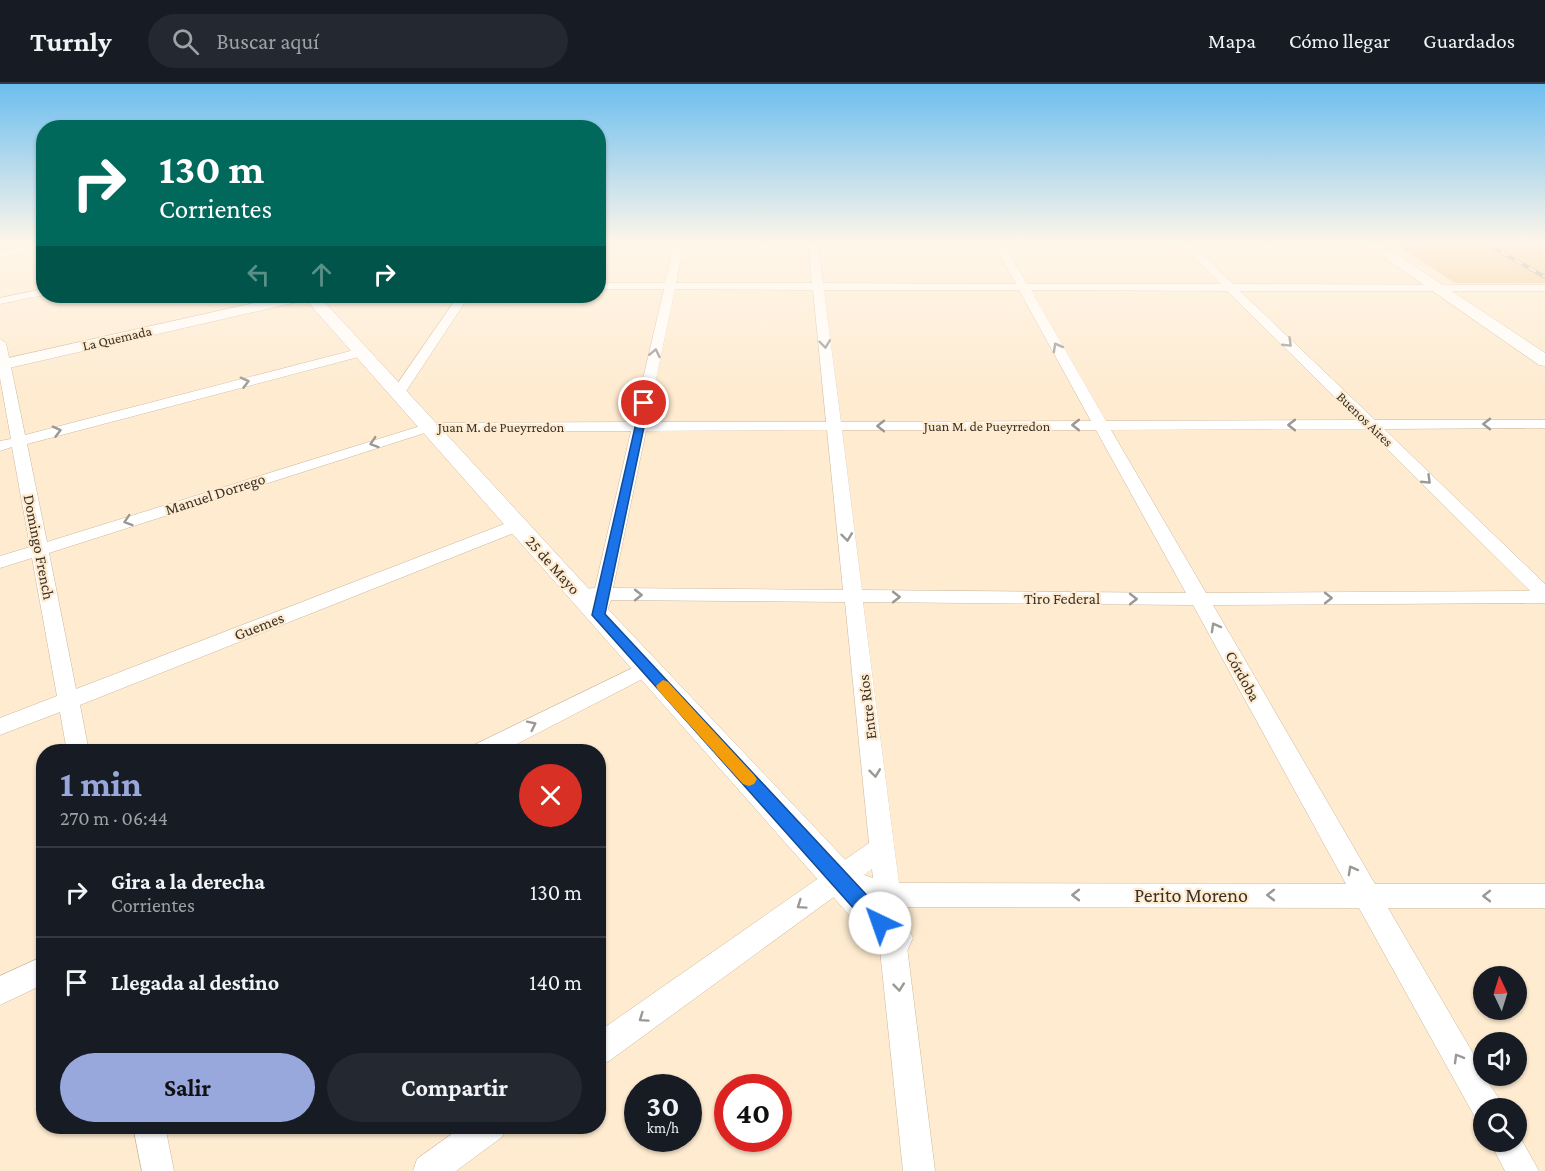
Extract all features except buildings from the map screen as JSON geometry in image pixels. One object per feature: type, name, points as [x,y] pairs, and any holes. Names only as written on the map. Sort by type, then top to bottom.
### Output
[{"type":"street","points":[[0,301],[31,295]]},
{"type":"street","points":[[594,601],[639,426],[668,295]]},
{"type":"street","name":"Entre Ríos","points":[[819,295],[919,1171]]},
{"type":"street","name":"Córdoba","points":[[1027,295],[1481,1098]]},
{"type":"street","name":"Buenos Aires","points":[[1237,295],[1545,596]]},
{"type":"street","points":[[1447,295],[1545,361]]},
{"type":"street","points":[[1466,295],[1545,346]]},
{"type":"street","name":"La Quemada","points":[[2,364],[273,303]]},
{"type":"street","name":"25 de Mayo","points":[[317,303],[518,525],[594,601],[647,668],[894,938]]},
{"type":"street","points":[[398,393],[458,303]]},
{"type":"street","name":"Domingo French","points":[[0,343],[2,364],[19,441],[76,744]]},
{"type":"street","points":[[0,446],[362,352]]},
{"type":"street","name":"Juan M. de Pueyrredon","points":[[430,427],[1545,424]]},
{"type":"street","name":"Manuel Dorrego","points":[[0,561],[430,427]]},
{"type":"street","name":"Guemes","points":[[0,727],[518,525]]},
{"type":"street","name":"Tiro Federal","points":[[594,601],[854,597],[1199,599],[1545,596]]},
{"type":"street","points":[[496,744],[647,668]]},
{"type":"street","points":[[606,1044],[883,847]]},
{"type":"street","name":"Perito Moreno","points":[[839,878],[889,894],[1545,896]]},
{"type":"street","points":[[0,991],[36,973]]},
{"type":"street","points":[[151,1134],[158,1171]]},
{"type":"street","points":[[429,1171],[480,1134]]},
{"type":"street","points":[[1512,1152],[1523,1171]]},
{"type":"slow traffic","points":[[663,686],[749,779]]},
{"type":"route","points":[[644,403],[598,615],[880,923]]}]
